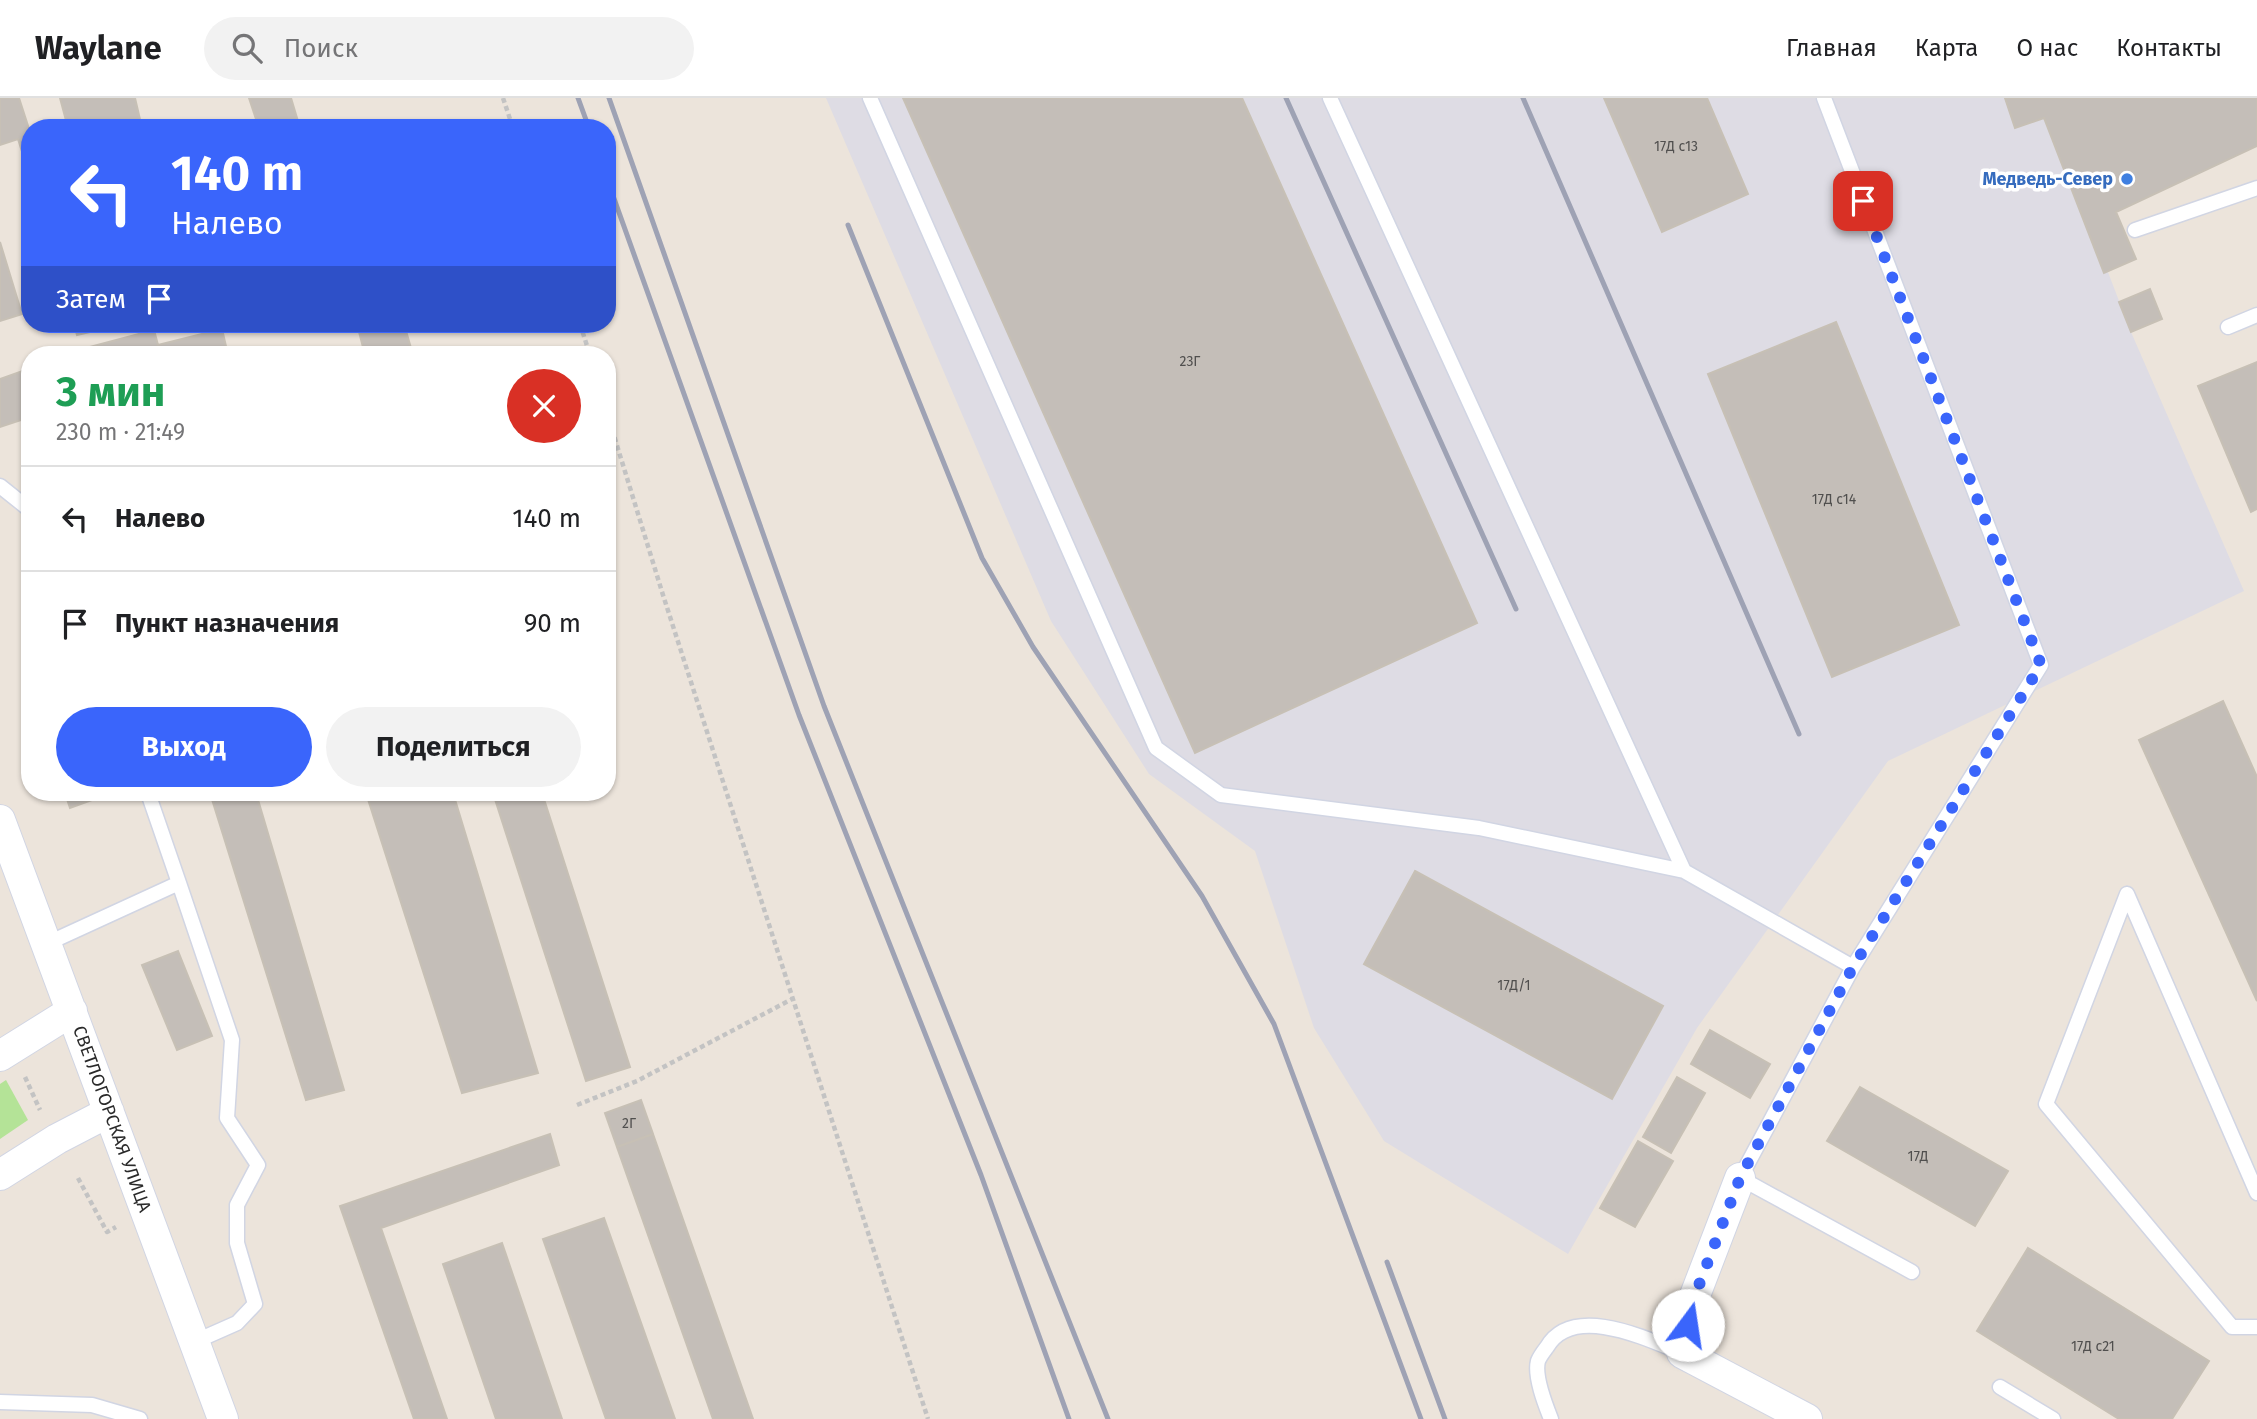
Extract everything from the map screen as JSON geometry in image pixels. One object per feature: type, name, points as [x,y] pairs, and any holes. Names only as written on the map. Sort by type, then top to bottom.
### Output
[{"type":"street","name":"СВЕТЛОГОРСКАЯ УЛИЦА","points":[[0,820],[223,1419]]},
{"type":"street","points":[[0,1056],[72,1011]]},
{"type":"street","points":[[0,1175],[57,1139],[109,1112]]},
{"type":"street","points":[[1740,1178],[1694,1298],[1682,1353],[1807,1419]]},
{"type":"lane","points":[[870,98],[1156,748],[1221,795],[1479,828],[1684,871],[1853,967]]},
{"type":"lane","points":[[1331,98],[1684,871]]},
{"type":"lane","points":[[1824,98],[2041,665],[1853,967],[1740,1178],[1912,1272]]},
{"type":"lane","points":[[2135,230],[2257,188]]},
{"type":"lane","points":[[2228,327],[2257,315]]},
{"type":"lane","points":[[0,486],[21,503]]},
{"type":"lane","points":[[151,801],[232,1040],[226,1118],[258,1166],[236,1205],[237,1243],[255,1304],[237,1323],[194,1342]]},
{"type":"lane","points":[[46,944],[179,883]]},
{"type":"lane","points":[[2257,1193],[2127,894],[2046,1104],[2232,1327],[2257,1327]]},
{"type":"lane","points":[[1551,1419],[1541,1394],[1538,1362],[1553,1337],[1580,1324],[1628,1331],[1682,1353]]},
{"type":"lane","points":[[2000,1387],[2053,1419]]},
{"type":"lane","points":[[0,1402],[92,1405],[140,1419]]},
{"type":"path","points":[[503,98],[510,119]]},
{"type":"path","points":[[616,442],[928,1419]]},
{"type":"path","points":[[577,1105],[637,1082],[794,998]]},
{"type":"path","points":[[25,1077],[42,1114]]},
{"type":"path","points":[[78,1178],[107,1231]]},
{"type":"shaded area","points":[[826,98],[2041,98],[2131,332],[2244,591],[1888,761],[1697,1028],[1568,1254],[1384,1141],[1314,1028],[1255,851],[1149,774],[1051,621]]},
{"type":"green space","points":[[6,1080],[28,1120],[0,1139],[0,1084]]},
{"type":"building","points":[[0,98],[19,98],[26,119],[21,119],[21,148],[18,139],[0,145]]},
{"type":"building","points":[[60,98],[135,98],[140,119],[66,119]]},
{"type":"building","points":[[249,98],[291,98],[297,119],[256,119]]},
{"type":"building","points":[[903,98],[1242,98],[1477,623],[1195,753]]},
{"type":"building","points":[[1604,98],[1707,98],[1748,194],[1662,232]]},
{"type":"building","name":"Медведь-Север","points":[[2005,98],[2257,98],[2257,146],[2116,212],[2136,259],[2104,273],[2044,118],[2015,128]]},
{"type":"building","points":[[0,242],[21,314],[0,321]]},
{"type":"building","points":[[2150,289],[2162,319],[2131,332],[2119,302]]},
{"type":"building","points":[[1836,322],[1959,625],[1832,677],[1708,374]]},
{"type":"building","points":[[143,333],[155,333],[158,345],[206,333],[223,333],[226,346],[94,346]]},
{"type":"building","points":[[359,333],[407,333],[410,346],[363,346]]},
{"type":"building","points":[[2257,362],[2257,509],[2251,512],[2198,386]]},
{"type":"building","points":[[21,372],[21,420],[0,427],[0,379]]},
{"type":"building","points":[[2223,701],[2257,777],[2257,1001],[2139,740]]},
{"type":"building","points":[[68,801],[89,801],[70,808]]},
{"type":"building","points":[[213,801],[258,801],[344,1090],[306,1100]]},
{"type":"building","points":[[369,801],[455,801],[538,1073],[462,1093]]},
{"type":"building","points":[[496,801],[545,801],[630,1067],[586,1081]]},
{"type":"building","points":[[1415,871],[1663,1006],[1612,1099],[1364,964]]},
{"type":"building","points":[[178,951],[212,1036],[177,1050],[142,965]]},
{"type":"building","points":[[1710,1030],[1770,1064],[1750,1098],[1691,1064]]},
{"type":"building","points":[[1677,1077],[1705,1093],[1671,1153],[1643,1137]]},
{"type":"building","points":[[1860,1087],[2008,1171],[1975,1226],[1827,1141]]},
{"type":"building","points":[[641,1100],[653,1134],[617,1147],[605,1113]]},
{"type":"building","points":[[550,1134],[559,1165],[381,1228],[447,1419],[414,1419],[340,1206]]},
{"type":"building","points":[[653,1134],[753,1419],[713,1419],[617,1147]]},
{"type":"building","points":[[1638,1141],[1673,1161],[1635,1227],[1600,1208]]},
{"type":"building","points":[[604,1218],[675,1419],[606,1419],[543,1239]]},
{"type":"building","points":[[502,1243],[562,1419],[496,1419],[443,1264]]},
{"type":"building","points":[[2028,1248],[2209,1361],[2172,1419],[2119,1419],[1977,1331]]},
{"type":"railway","points":[[578,98],[586,119]]},
{"type":"railway","points":[[609,98],[824,706],[1108,1419]]},
{"type":"railway","points":[[1286,98],[1516,609]]},
{"type":"railway","points":[[1523,98],[1799,734]]},
{"type":"railway","points":[[616,204],[799,715],[981,1175],[1069,1419]]},
{"type":"railway","points":[[848,225],[982,558],[1033,647],[1202,896],[1274,1024],[1421,1419]]},
{"type":"railway","points":[[1387,1262],[1445,1419]]},
{"type":"place","name":"Медведь-Север","points":[[2127,179]]},
{"type":"route","points":[[1688,1325],[1694,1298],[1740,1178],[1853,967],[2041,665],[1863,201]]}]
